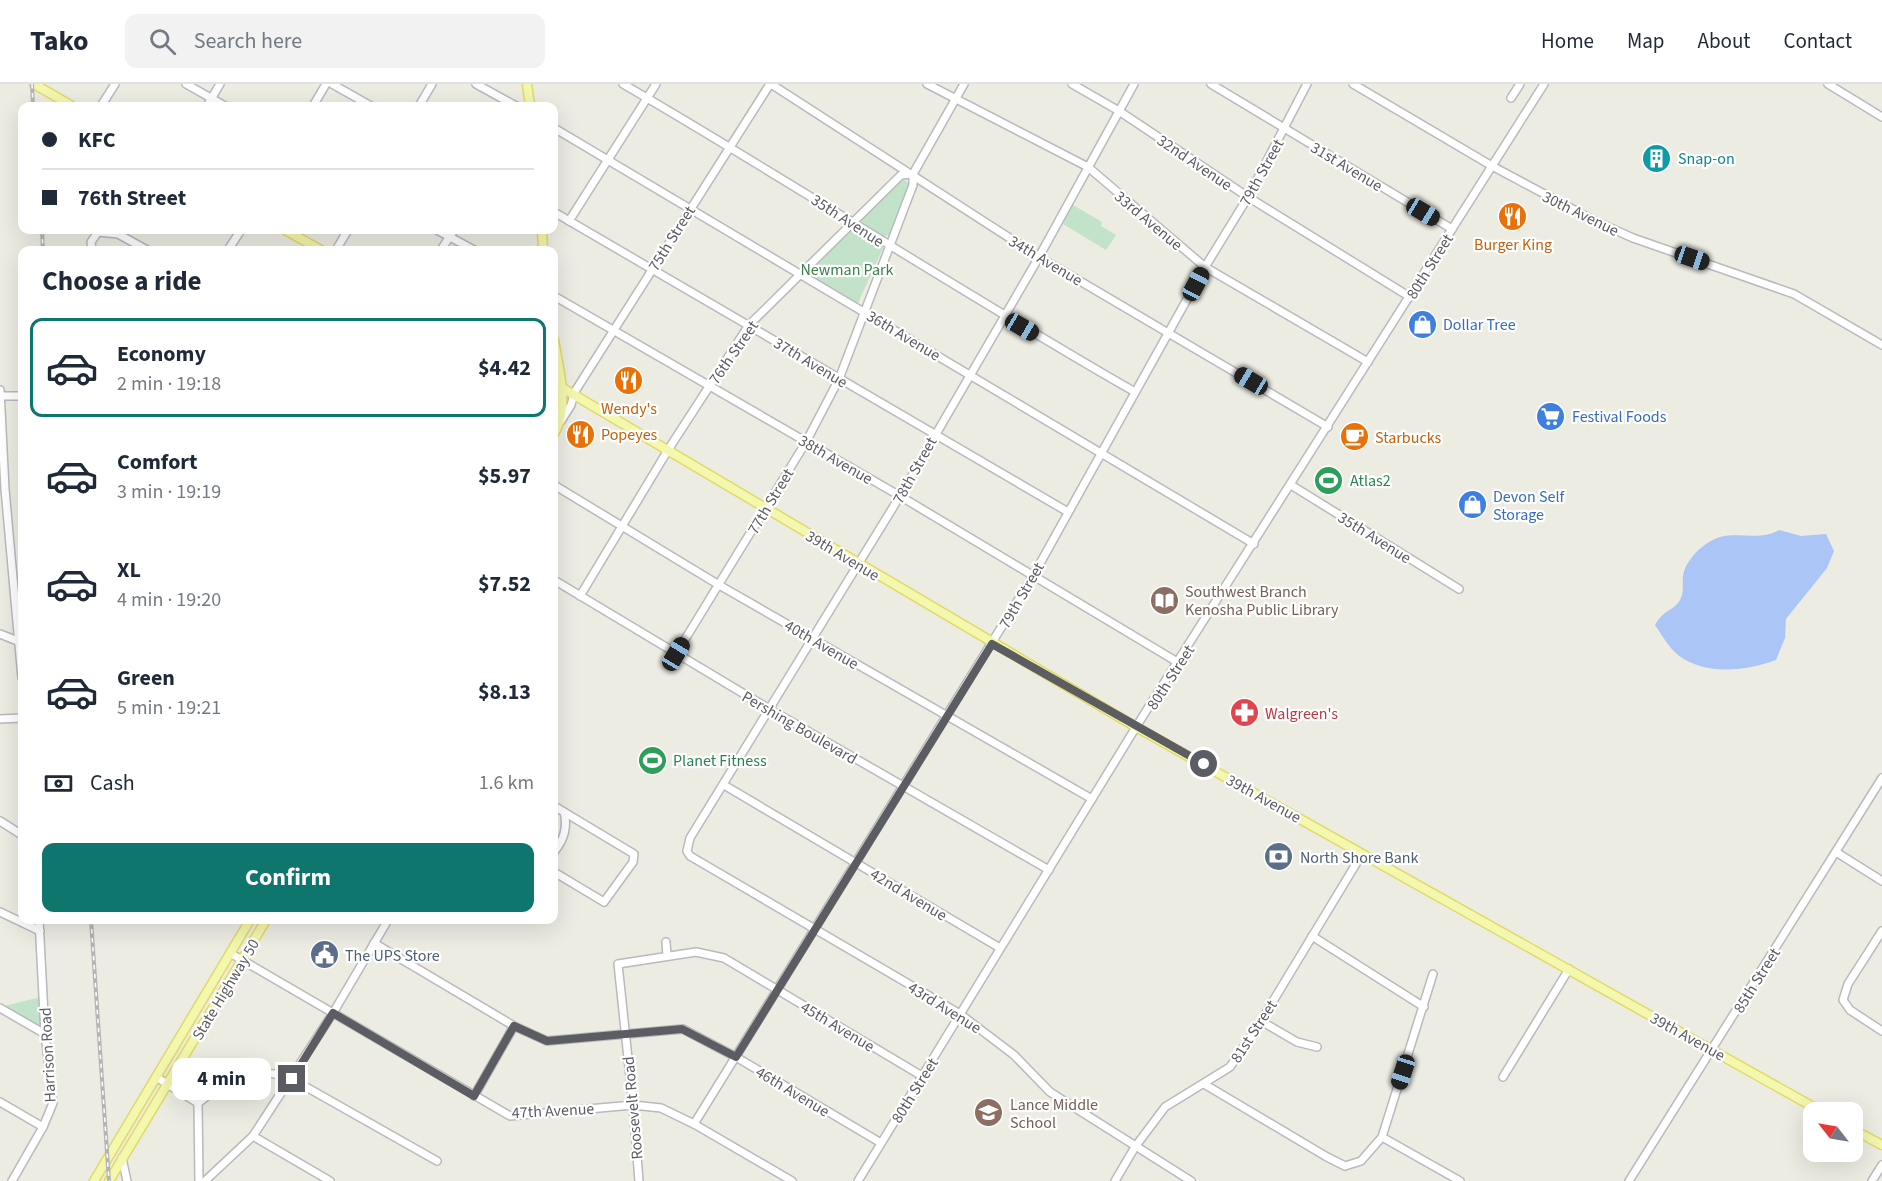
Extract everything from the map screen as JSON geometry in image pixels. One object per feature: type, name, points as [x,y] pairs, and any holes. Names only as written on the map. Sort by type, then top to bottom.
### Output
[{"type":"main road","points":[[34,84],[65,102]]},
{"type":"main road","points":[[528,84],[530,102]]},
{"type":"main road","points":[[292,234],[314,246]]},
{"type":"main road","points":[[558,361],[563,388],[558,403],[560,423],[558,427]]},
{"type":"main road","name":"39th Avenue","points":[[558,385],[992,644],[1136,727],[1804,1102]]},
{"type":"main road","name":"State Highway 50","points":[[95,1181],[248,924]]},
{"type":"main road","name":"State Highway 50","points":[[109,1181],[264,924]]},
{"type":"main road","points":[[1863,1135],[1882,1145]]},
{"type":"street","points":[[104,102],[115,84]]},
{"type":"street","points":[[186,84],[218,102]]},
{"type":"street","points":[[210,102],[220,84]]},
{"type":"street","points":[[315,102],[326,84]]},
{"type":"street","points":[[332,84],[364,102]]},
{"type":"street","points":[[421,102],[432,84]]},
{"type":"street","points":[[476,84],[509,102]]},
{"type":"street","name":"35th Avenue","points":[[623,84],[730,146],[1003,316],[1135,392]]},
{"type":"street","points":[[569,221],[656,84]]},
{"type":"street","name":"75th Street","points":[[560,423],[571,405],[574,393],[770,84]]},
{"type":"street","name":"34th Avenue","points":[[770,84],[1039,257],[1328,427]]},
{"type":"street","name":"33rd Avenue","points":[[927,84],[1088,167],[1205,267],[1368,362]]},
{"type":"street","points":[[913,174],[964,84]]},
{"type":"street","name":"32nd Avenue","points":[[1072,84],[1119,111],[1248,197],[1410,297]]},
{"type":"street","name":"78th Street","points":[[687,851],[687,844],[900,496],[933,435],[1039,257],[1134,84]]},
{"type":"street","name":"31st Avenue","points":[[1211,84],[1452,229]]},
{"type":"street","name":"79th Street","points":[[694,1124],[1033,576],[1205,267],[1248,197],[1307,84]]},
{"type":"street","name":"30th Avenue","points":[[1353,84],[1492,166],[1593,220],[1633,238],[1770,285],[1824,310],[1882,345]]},
{"type":"street","points":[[1511,98],[1520,84]]},
{"type":"street","name":"80th Street","points":[[858,1181],[1136,727],[1179,663],[1544,84]]},
{"type":"street","points":[[1828,84],[1882,117]]},
{"type":"street","name":"36th Avenue","points":[[558,130],[802,273],[1254,544]]},
{"type":"street","name":"76th Street","points":[[580,596],[621,525],[749,325],[901,175],[913,174]]},
{"type":"street","name":"77th Street","points":[[676,654],[806,442],[839,379],[913,185],[913,174]]},
{"type":"street","name":"37th Avenue","points":[[558,214],[1068,512]]},
{"type":"street","points":[[118,234],[140,246]]},
{"type":"street","points":[[444,234],[466,246]]},
{"type":"street","points":[[443,246],[451,234]]},
{"type":"street","name":"38th Avenue","points":[[558,298],[900,496],[1179,663]]},
{"type":"street","points":[[0,390],[3,490],[18,624]]},
{"type":"street","name":"75th Street","points":[[558,403],[574,393]]},
{"type":"street","points":[[0,396],[18,396]]},
{"type":"street","name":"35th Avenue","points":[[1291,485],[1460,589]]},
{"type":"street","name":"40th Avenue","points":[[558,487],[719,585],[1092,799]]},
{"type":"street","name":"Pershing Boulevard","points":[[558,582],[771,710],[1049,870]]},
{"type":"street","points":[[0,634],[18,641]]},
{"type":"street","points":[[0,719],[18,718]]},
{"type":"street","name":"85th Street","points":[[1629,1181],[1882,778]]},
{"type":"street","name":"42nd Avenue","points":[[724,785],[1000,948]]},
{"type":"street","points":[[558,808],[634,854],[633,862],[604,902],[558,874]]},
{"type":"street","points":[[558,846],[567,823],[564,812]]},
{"type":"street","points":[[0,821],[18,832]]},
{"type":"street","name":"43rd Avenue","points":[[687,851],[690,856],[814,931],[960,1014],[1014,1055],[1050,1092],[1191,1181]]},
{"type":"street","points":[[1836,852],[1882,881]]},
{"type":"street","name":"81st Street","points":[[1114,1181],[1135,1147],[1165,1107],[1230,1067],[1261,1021],[1362,854]]},
{"type":"street","points":[[0,912],[18,921]]},
{"type":"street","points":[[25,924],[40,931]]},
{"type":"street","name":"Harrison Road","points":[[12,1181],[43,1127],[53,1103],[45,1034],[39,924]]},
{"type":"street","points":[[205,1181],[253,1136],[292,1079],[386,924]]},
{"type":"street","points":[[1882,932],[1848,984],[1843,1000],[1850,1010],[1882,1031]]},
{"type":"street","points":[[1312,936],[1424,1007]]},
{"type":"street","points":[[666,942],[668,956]]},
{"type":"street","name":"46th Avenue","points":[[374,943],[514,1026],[547,1041],[682,1029],[736,1057],[881,1143]]},
{"type":"street","name":"45th Avenue","points":[[618,964],[696,952],[724,958],[922,1076]]},
{"type":"street","name":"47th Avenue","points":[[230,953],[510,1116],[633,1105],[661,1108],[694,1124],[792,1181]]},
{"type":"street","name":"Roosevelt Road","points":[[618,964],[639,1181]]},
{"type":"street","points":[[1503,1077],[1569,969]]},
{"type":"street","points":[[1204,1084],[1345,1166],[1361,1161],[1382,1137],[1433,974]]},
{"type":"street","points":[[0,1008],[45,1034]]},
{"type":"street","points":[[1261,1021],[1297,1042],[1317,1047]]},
{"type":"street","points":[[474,1096],[514,1026]]},
{"type":"street","points":[[198,1103],[239,1074],[273,1072],[292,1079],[437,1161]]},
{"type":"street","points":[[156,1077],[198,1103]]},
{"type":"street","points":[[0,1102],[43,1127]]},
{"type":"street","points":[[198,1103],[199,1181]]},
{"type":"street","points":[[253,1136],[330,1181]]},
{"type":"street","points":[[1382,1137],[1461,1181]]},
{"type":"street","points":[[123,1158],[127,1181]]},
{"type":"street","points":[[1872,1181],[1882,1165]]},
{"type":"green space","name":"Newman Park","points":[[901,178],[909,183],[889,235],[881,237],[862,224],[862,218]]},
{"type":"green space","points":[[1073,205],[1102,222],[1101,226],[1116,235],[1106,250],[1063,224]]},
{"type":"green space","name":"Newman Park","points":[[851,229],[869,236],[883,248],[858,303],[809,274]]},
{"type":"green space","points":[[41,997],[40,1027],[4,1006]]},
{"type":"water","points":[[1779,530],[1801,536],[1826,534],[1834,551],[1827,568],[1786,619],[1785,638],[1776,660],[1752,667],[1726,670],[1701,666],[1678,655],[1655,625],[1661,616],[1680,600],[1683,576],[1692,558],[1708,543],[1720,537],[1758,536]]},
{"type":"railway","points":[[32,84],[33,102]]},
{"type":"railway","points":[[42,234],[43,246]]},
{"type":"railway","points":[[91,924],[109,1181]]},
{"type":"place","name":"Snap-on","points":[[1657,158]]},
{"type":"place","name":"Burger King","points":[[1513,216]]},
{"type":"place","name":"Dollar Tree","points":[[1422,324]]},
{"type":"place","name":"Wendy's","points":[[629,380]]},
{"type":"place","name":"Festival Foods","points":[[1551,416]]},
{"type":"place","name":"Popeyes","points":[[580,434]]},
{"type":"place","name":"Starbucks","points":[[1354,437]]},
{"type":"place","name":"Atlas2","points":[[1329,480]]},
{"type":"place","name":"Devon Self Storage","points":[[1472,505]]},
{"type":"place","name":"Southwest Branch Kenosha Public Library","points":[[1164,600]]},
{"type":"place","name":"Walgreen's","points":[[1244,713]]},
{"type":"place","name":"Planet Fitness","points":[[652,760]]},
{"type":"place","name":"North Shore Bank","points":[[1279,857]]},
{"type":"place","name":"The UPS Store","points":[[324,955]]},
{"type":"place","name":"Lance Middle School","points":[[989,1113]]},
{"type":"route","points":[[292,1079],[333,1013],[474,1096],[514,1026],[547,1041],[682,1029],[736,1057],[992,644],[1204,764]]}]
